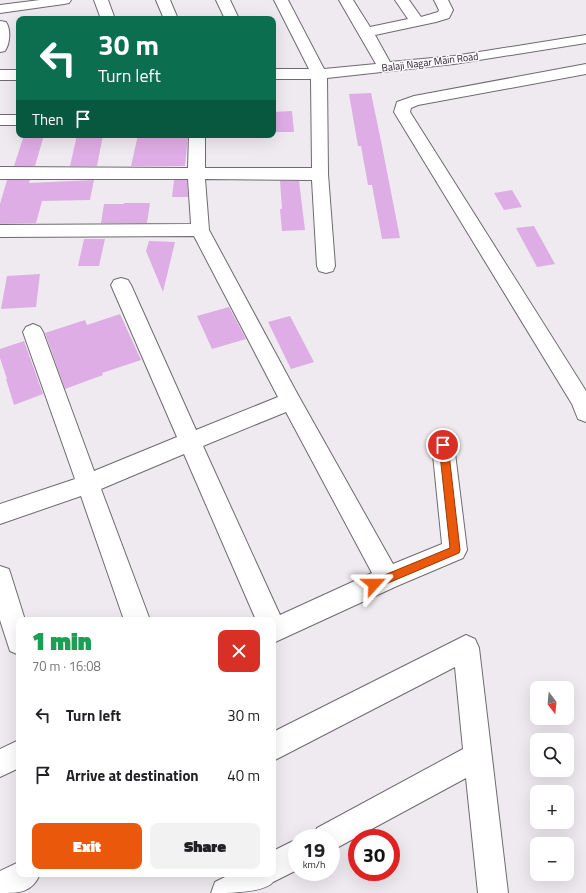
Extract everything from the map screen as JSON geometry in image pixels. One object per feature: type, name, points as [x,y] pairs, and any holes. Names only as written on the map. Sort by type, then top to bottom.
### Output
[{"type":"street","points":[[0,9],[41,2],[64,0]]},
{"type":"street","points":[[101,0],[107,16]]},
{"type":"street","points":[[163,0],[169,16]]},
{"type":"street","points":[[223,0],[231,16]]},
{"type":"street","points":[[281,0],[319,74],[320,174],[326,266]]},
{"type":"street","points":[[346,0],[386,68]]},
{"type":"street","points":[[402,0],[418,22]]},
{"type":"street","points":[[366,32],[418,22],[444,15],[446,10],[441,0]]},
{"type":"street","points":[[41,2],[43,16]]},
{"type":"street","points":[[0,26],[2,39],[0,48]]},
{"type":"street","name":"Balaji Nagar Main Road","points":[[276,74],[319,74],[386,68],[454,60],[586,39]]},
{"type":"street","points":[[558,43],[583,69]]},
{"type":"street","points":[[0,67],[16,67]]},
{"type":"street","points":[[583,69],[414,101],[403,105],[402,112],[584,405]]},
{"type":"street","points":[[0,75],[16,75]]},
{"type":"street","points":[[0,120],[16,120]]},
{"type":"street","points":[[197,138],[196,175],[200,230],[291,402],[388,578]]},
{"type":"street","points":[[0,172],[196,175],[320,174]]},
{"type":"street","points":[[0,231],[200,230]]},
{"type":"street","points":[[121,285],[189,442],[268,617]]},
{"type":"street","points":[[33,332],[136,617]]},
{"type":"street","points":[[0,514],[88,484],[291,402]]},
{"type":"street","points":[[276,630],[388,578],[455,550],[443,445]]},
{"type":"street","points":[[0,578],[16,632]]},
{"type":"street","points":[[276,745],[466,648],[493,893]]},
{"type":"street","points":[[0,763],[16,755]]},
{"type":"street","points":[[340,831],[478,756]]},
{"type":"street","points":[[276,865],[288,859]]},
{"type":"street","points":[[0,887],[18,877]]},
{"type":"street","points":[[226,893],[255,877]]},
{"type":"building","points":[[371,93],[400,238],[382,239],[372,185],[368,185],[361,146],[358,146],[349,94]]},
{"type":"building","points":[[292,111],[294,132],[276,132],[276,112]]},
{"type":"building","points":[[23,138],[43,138],[35,166],[14,166]]},
{"type":"building","points":[[76,138],[102,138],[97,166],[70,166]]},
{"type":"building","points":[[137,138],[188,138],[185,166],[131,166]]},
{"type":"building","points":[[7,180],[30,180],[29,183],[94,180],[90,200],[42,201],[36,223],[0,224],[0,204]]},
{"type":"building","points":[[174,180],[187,180],[188,197],[172,197]]},
{"type":"building","points":[[280,181],[299,181],[305,230],[282,231]]},
{"type":"building","points":[[512,190],[522,207],[504,210],[494,193]]},
{"type":"building","points":[[150,203],[147,223],[101,223],[104,204]]},
{"type":"building","points":[[534,226],[555,264],[537,267],[516,228]]},
{"type":"building","points":[[84,239],[105,239],[99,266],[78,266]]},
{"type":"building","points":[[149,241],[175,242],[163,292],[146,251]]},
{"type":"building","points":[[40,274],[36,307],[1,309],[7,276]]},
{"type":"building","points":[[229,307],[246,339],[212,349],[197,316]]},
{"type":"building","points":[[120,314],[141,360],[102,373],[103,375],[65,389],[45,333],[85,320],[87,325]]},
{"type":"building","points":[[290,316],[314,362],[291,369],[268,322]]},
{"type":"building","points":[[24,341],[43,394],[14,405],[0,358],[0,349]]},
{"type":"route","points":[[374,584],[455,550],[443,445]]}]
